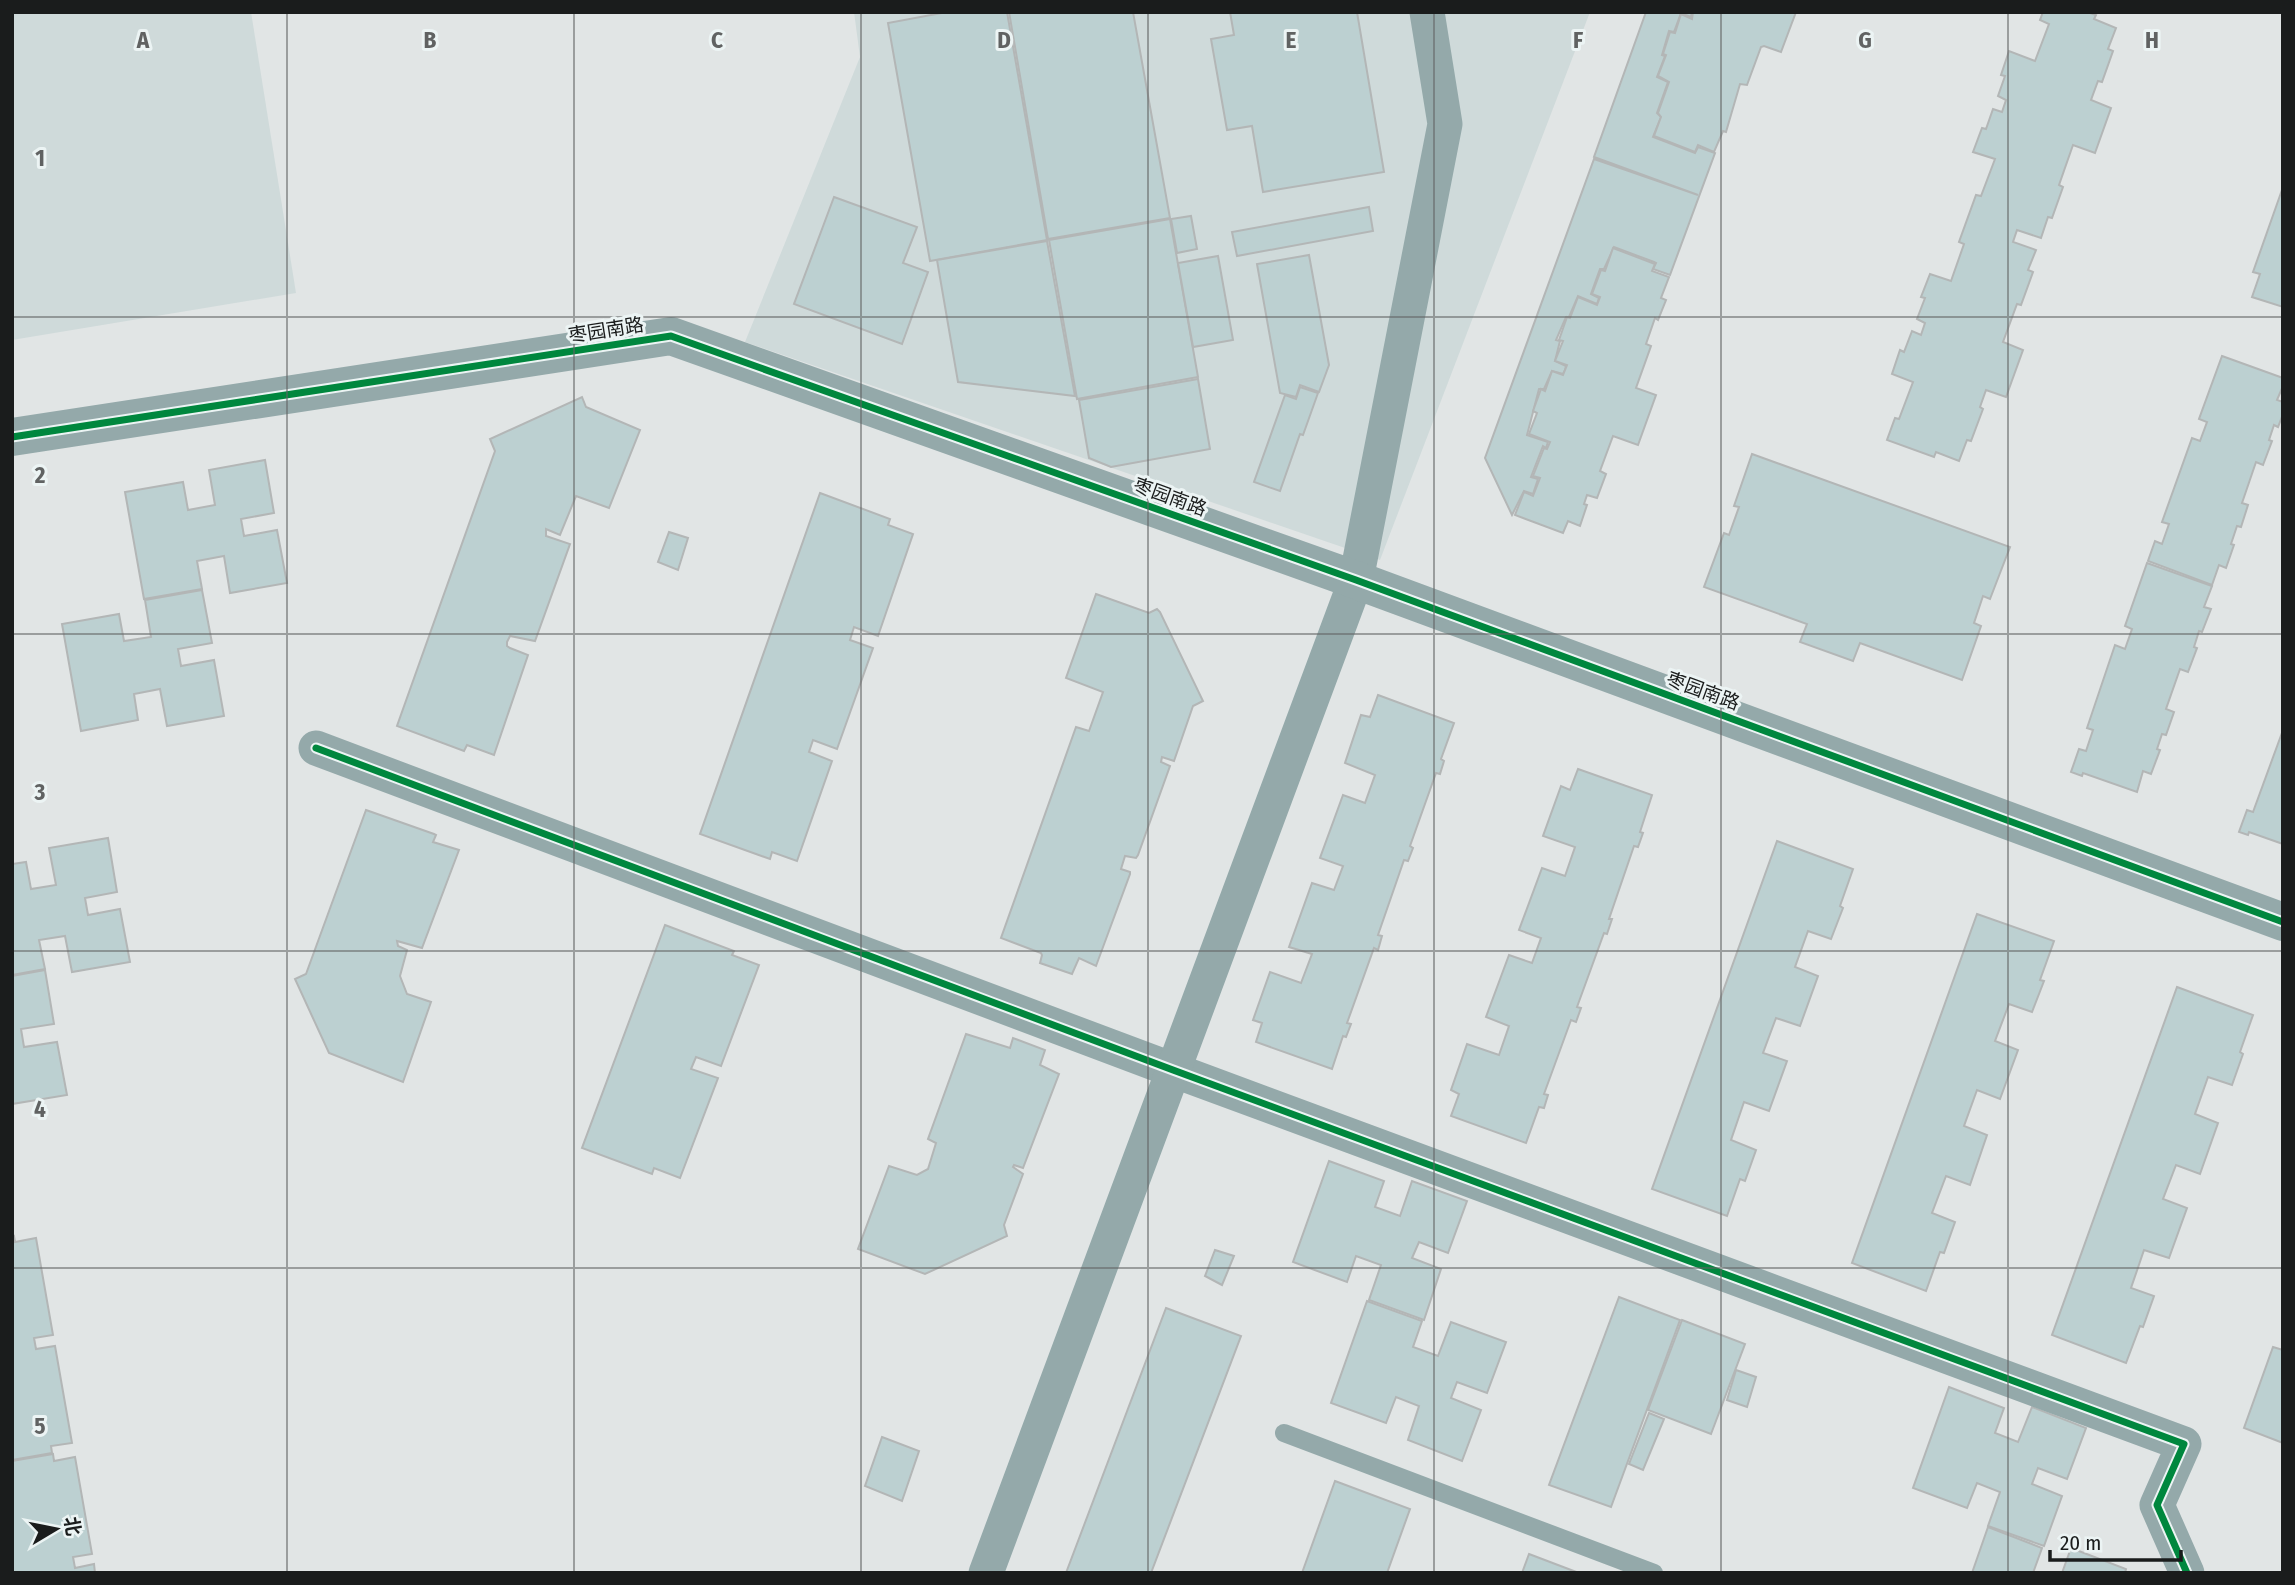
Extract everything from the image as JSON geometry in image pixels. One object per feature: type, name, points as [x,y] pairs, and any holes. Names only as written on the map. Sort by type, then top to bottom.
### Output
[{"type":"street","points":[[986,1573],[1356,580],[1445,124],[1427,12]]},
{"type":"street","name":"枣园南路","points":[[12,437],[671,336],[1356,580],[2283,922]]},
{"type":"street","points":[[316,748],[1174,1070],[2184,1444],[2157,1506],[2187,1573]]},
{"type":"lane","points":[[1284,1433],[1654,1573]]},
{"type":"shaded area","points":[[12,12],[251,12],[296,293],[12,340]]},
{"type":"shaded area","points":[[854,12],[1590,12],[1380,560],[745,342],[860,57]]},
{"type":"building","points":[[947,12],[1007,12],[1047,240],[930,261],[888,23]]},
{"type":"building","points":[[1009,12],[1133,12],[1170,218],[1048,239]]},
{"type":"building","points":[[1230,12],[1357,12],[1384,172],[1263,192],[1252,126],[1227,130],[1211,39],[1234,35]]},
{"type":"building","points":[[1646,12],[1692,12],[1691,17],[1681,13],[1674,32],[1669,31],[1662,55],[1665,56],[1657,77],[1668,82],[1657,113],[1661,117],[1653,137],[1695,153],[1698,147],[1715,153],[1670,275],[1653,269],[1656,263],[1614,247],[1604,269],[1600,269],[1591,294],[1599,298],[1597,304],[1578,296],[1569,317],[1566,317],[1556,340],[1560,341],[1555,361],[1566,366],[1565,370],[1563,374],[1552,371],[1544,389],[1539,389],[1527,435],[1548,442],[1546,448],[1543,446],[1531,477],[1538,479],[1533,494],[1524,491],[1512,515],[1485,458],[1594,159],[1698,195],[1594,157]]},
{"type":"building","points":[[1693,12],[1796,12],[1781,52],[1761,47],[1747,85],[1740,84],[1726,132],[1723,131],[1714,152],[1698,145],[1695,152],[1654,136],[1661,117],[1658,113],[1669,82],[1658,76],[1666,55],[1663,54],[1670,32],[1675,33],[1681,14],[1692,19]]},
{"type":"building","points":[[2043,12],[2087,12],[2096,15],[2094,19],[2116,28],[2108,49],[2113,51],[2102,82],[2098,81],[2091,100],[2111,108],[2095,153],[2073,145],[2059,185],[2063,187],[2052,218],[2048,217],[2041,238],[2017,230],[2013,242],[2036,250],[2028,270],[2033,272],[2021,305],[2017,304],[2003,342],[2023,350],[2006,397],[1986,390],[1980,407],[1983,409],[1971,441],[1967,440],[1959,461],[1936,452],[1934,457],[1887,440],[1895,418],[1899,419],[1913,382],[1892,374],[1900,350],[1904,352],[1912,331],[1921,335],[1925,323],[1917,319],[1925,298],[1921,297],[1930,274],[1951,281],[1964,244],[1959,242],[1976,195],[1981,196],[1995,159],[1973,152],[1993,109],[2002,112],[2006,100],[1998,96],[2009,51],[2035,61],[2049,24],[2040,20]]},
{"type":"building","points":[[2283,187],[2283,307],[2252,297],[2260,274],[2253,272]]},
{"type":"building","points":[[834,197],[917,227],[903,263],[928,272],[902,344],[794,304]]},
{"type":"building","points":[[1369,207],[1373,231],[1237,256],[1232,232]]},
{"type":"building","points":[[1191,216],[1197,249],[1177,253],[1171,219]]},
{"type":"building","points":[[1170,219],[1198,377],[1077,399],[1049,240]]},
{"type":"building","points":[[1047,241],[1075,396],[958,382],[937,260]]},
{"type":"building","points":[[1613,248],[1655,264],[1652,271],[1669,277],[1661,298],[1666,300],[1658,320],[1655,318],[1646,344],[1651,346],[1636,388],[1656,395],[1638,445],[1613,436],[1600,471],[1606,474],[1597,498],[1587,495],[1584,504],[1587,505],[1580,526],[1568,521],[1563,533],[1515,515],[1524,492],[1533,496],[1540,478],[1533,476],[1544,448],[1547,449],[1550,442],[1529,434],[1537,413],[1533,411],[1541,389],[1545,391],[1552,371],[1563,375],[1567,365],[1555,361],[1563,341],[1559,340],[1567,317],[1570,318],[1578,297],[1597,305],[1600,297],[1592,294],[1601,270],[1605,271]]},
{"type":"building","points":[[1309,255],[1329,365],[1319,392],[1300,385],[1296,397],[1280,393],[1257,264]]},
{"type":"building","points":[[1218,256],[1233,340],[1193,347],[1178,263]]},
{"type":"building","points":[[2222,356],[2283,378],[2283,386],[2277,400],[2283,402],[2283,414],[2278,427],[2274,425],[2269,440],[2272,441],[2263,465],[2256,462],[2242,503],[2248,505],[2241,527],[2237,526],[2226,568],[2219,565],[2212,585],[2148,561],[2155,541],[2162,544],[2169,524],[2162,522],[2192,438],[2200,441],[2207,422],[2199,419]]},
{"type":"building","points":[[1198,379],[1210,449],[1111,467],[1089,458],[1079,400]]},
{"type":"building","points":[[1300,387],[1318,393],[1280,491],[1254,482],[1285,395],[1296,399]]},
{"type":"building","points":[[582,397],[586,407],[640,430],[609,508],[576,496],[560,535],[546,529],[546,536],[570,544],[535,641],[510,636],[507,642],[510,648],[528,655],[494,755],[467,745],[464,751],[397,726],[495,451],[490,439]]},
{"type":"building","points":[[1752,454],[2010,547],[1990,599],[1983,596],[1974,623],[1981,626],[1962,680],[1860,643],[1853,661],[1800,642],[1807,624],[1704,587],[1724,533],[1729,535],[1739,507],[1734,506]]},
{"type":"building","points":[[265,460],[274,513],[241,519],[244,536],[277,530],[287,583],[230,593],[224,556],[197,561],[202,589],[144,599],[125,492],[183,482],[188,510],[215,505],[209,470]]},
{"type":"building","points":[[820,493],[890,519],[888,525],[913,534],[878,636],[854,627],[850,640],[873,648],[837,749],[813,740],[809,752],[832,761],[797,861],[772,852],[770,859],[700,834]]},
{"type":"building","points":[[669,532],[688,538],[678,570],[658,562]]},
{"type":"building","points":[[2147,563],[2212,586],[2204,607],[2211,609],[2202,632],[2199,631],[2194,647],[2197,648],[2188,672],[2180,669],[2166,709],[2174,712],[2166,735],[2162,734],[2157,749],[2160,750],[2151,774],[2143,771],[2137,792],[2083,773],[2082,776],[2071,772],[2079,749],[2086,751],[2093,730],[2087,728],[2115,645],[2125,649],[2132,629],[2125,626]]},
{"type":"building","points":[[202,590],[212,643],[178,649],[181,666],[214,660],[224,716],[167,726],[160,689],[134,694],[138,720],[81,731],[62,624],[119,614],[124,641],[151,637],[145,600]]},
{"type":"building","points":[[1096,594],[1149,613],[1157,609],[1160,612],[1203,701],[1193,706],[1174,761],[1162,757],[1161,762],[1170,766],[1138,855],[1136,858],[1125,856],[1121,869],[1130,874],[1096,966],[1079,958],[1072,974],[1040,963],[1041,953],[1001,938],[1076,727],[1089,731],[1103,692],[1066,678]]},
{"type":"building","points":[[1378,695],[1454,723],[1441,759],[1444,761],[1440,774],[1436,773],[1410,846],[1413,848],[1408,861],[1404,860],[1378,935],[1382,936],[1378,950],[1374,948],[1347,1023],[1351,1024],[1346,1037],[1343,1036],[1332,1069],[1256,1042],[1262,1023],[1253,1020],[1270,972],[1301,983],[1312,954],[1289,947],[1312,883],[1334,890],[1343,866],[1320,858],[1343,795],[1365,803],[1375,775],[1345,763],[1361,715],[1370,717]]},
{"type":"building","points":[[2283,730],[2283,844],[2249,832],[2248,835],[2239,832],[2247,810],[2253,812]]},
{"type":"building","points":[[1578,769],[1652,795],[1640,832],[1643,833],[1638,847],[1634,846],[1609,919],[1612,919],[1607,934],[1604,933],[1577,1007],[1581,1008],[1576,1022],[1571,1020],[1544,1094],[1548,1095],[1544,1108],[1539,1107],[1526,1143],[1451,1116],[1459,1094],[1451,1090],[1467,1044],[1499,1055],[1509,1026],[1486,1017],[1509,955],[1532,963],[1541,938],[1519,930],[1542,868],[1565,876],[1575,847],[1543,836],[1561,786],[1570,790]]},
{"type":"building","points":[[366,810],[434,834],[436,835],[433,842],[459,850],[422,948],[397,941],[398,946],[407,950],[400,976],[407,994],[431,1002],[403,1082],[329,1053],[295,979],[306,974]]},
{"type":"building","points":[[108,838],[117,892],[85,898],[88,915],[120,909],[130,962],[72,972],[65,936],[39,940],[45,969],[12,975],[12,864],[26,862],[31,889],[56,885],[49,848]]},
{"type":"building","points":[[1777,841],[1853,869],[1840,906],[1843,908],[1831,939],[1808,931],[1795,967],[1818,976],[1800,1026],[1776,1018],[1763,1053],[1787,1061],[1769,1111],[1744,1102],[1731,1140],[1756,1150],[1745,1181],[1740,1179],[1727,1216],[1652,1189]]},
{"type":"building","points":[[1977,914],[2054,941],[2040,980],[2044,981],[2032,1012],[2009,1004],[1995,1041],[2018,1050],[2000,1099],[1977,1090],[1964,1126],[1987,1135],[1970,1185],[1946,1176],[1932,1213],[1955,1222],[1944,1253],[1940,1252],[1926,1291],[1852,1263]]},
{"type":"building","points":[[665,925],[734,951],[732,955],[759,965],[721,1066],[696,1057],[691,1069],[718,1078],[680,1178],[654,1168],[652,1174],[582,1148]]},
{"type":"building","points":[[45,970],[54,1024],[21,1029],[24,1047],[57,1042],[67,1095],[12,1104],[12,976]]},
{"type":"building","points":[[2177,987],[2253,1015],[2232,1085],[2208,1077],[2195,1114],[2218,1123],[2200,1174],[2176,1165],[2163,1199],[2187,1208],[2169,1258],[2144,1250],[2131,1288],[2154,1296],[2126,1363],[2052,1335]]},
{"type":"building","points":[[966,1034],[1010,1048],[1013,1038],[1045,1050],[1040,1065],[1059,1074],[1023,1168],[1013,1167],[1023,1174],[1004,1225],[1007,1236],[925,1274],[858,1249],[889,1166],[917,1175],[928,1169],[936,1143],[928,1139]]},
{"type":"building","points":[[1329,1161],[1384,1181],[1375,1207],[1400,1216],[1412,1181],[1467,1201],[1448,1253],[1419,1242],[1412,1258],[1441,1269],[1424,1320],[1369,1300],[1381,1265],[1356,1256],[1347,1282],[1293,1262]]},
{"type":"building","points":[[14,1236],[15,1242],[36,1238],[53,1335],[34,1338],[36,1349],[55,1346],[72,1443],[51,1446],[52,1453],[12,1460],[12,1237]]},
{"type":"building","points":[[1215,1250],[1234,1256],[1222,1285],[1205,1276]]},
{"type":"building","points":[[1619,1297],[1680,1320],[1611,1507],[1549,1485]]},
{"type":"building","points":[[1367,1301],[1422,1321],[1413,1347],[1438,1356],[1451,1322],[1506,1342],[1487,1393],[1457,1382],[1451,1398],[1481,1410],[1462,1461],[1408,1440],[1419,1406],[1396,1397],[1386,1423],[1331,1403]]},
{"type":"building","points":[[1166,1308],[1241,1336],[1151,1573],[1066,1573]]},
{"type":"building","points":[[1682,1320],[1745,1344],[1711,1434],[1648,1410]]},
{"type":"building","points":[[2273,1347],[2283,1350],[2283,1443],[2244,1428]]},
{"type":"building","points":[[1736,1370],[1756,1377],[1747,1407],[1727,1400]]},
{"type":"building","points":[[1949,1387],[2004,1408],[1995,1433],[2018,1442],[2032,1407],[2086,1428],[2067,1479],[2038,1468],[2032,1484],[2062,1496],[2044,1546],[1988,1526],[2000,1492],[1977,1483],[1967,1508],[1913,1488]]},
{"type":"building","points":[[1649,1413],[1664,1419],[1643,1470],[1629,1464]]},
{"type":"building","points":[[882,1437],[919,1451],[902,1501],[865,1486]]},
{"type":"building","points":[[53,1454],[54,1461],[75,1457],[92,1554],[73,1557],[75,1568],[94,1564],[95,1573],[12,1573],[12,1461]]},
{"type":"building","points":[[1335,1481],[1410,1509],[1387,1573],[1302,1573]]},
{"type":"building","points":[[1988,1527],[2042,1548],[2033,1573],[1972,1573]]},
{"type":"building","points":[[2071,1548],[2126,1569],[2125,1573],[2062,1573]]},
{"type":"building","points":[[1529,1554],[1579,1573],[1522,1573]]},
{"type":"cycle path","points":[[12,437],[671,336],[1356,580],[2283,922]]},
{"type":"cycle path","points":[[316,748],[1173,1070],[2184,1444],[2157,1505],[2187,1573]]}]
